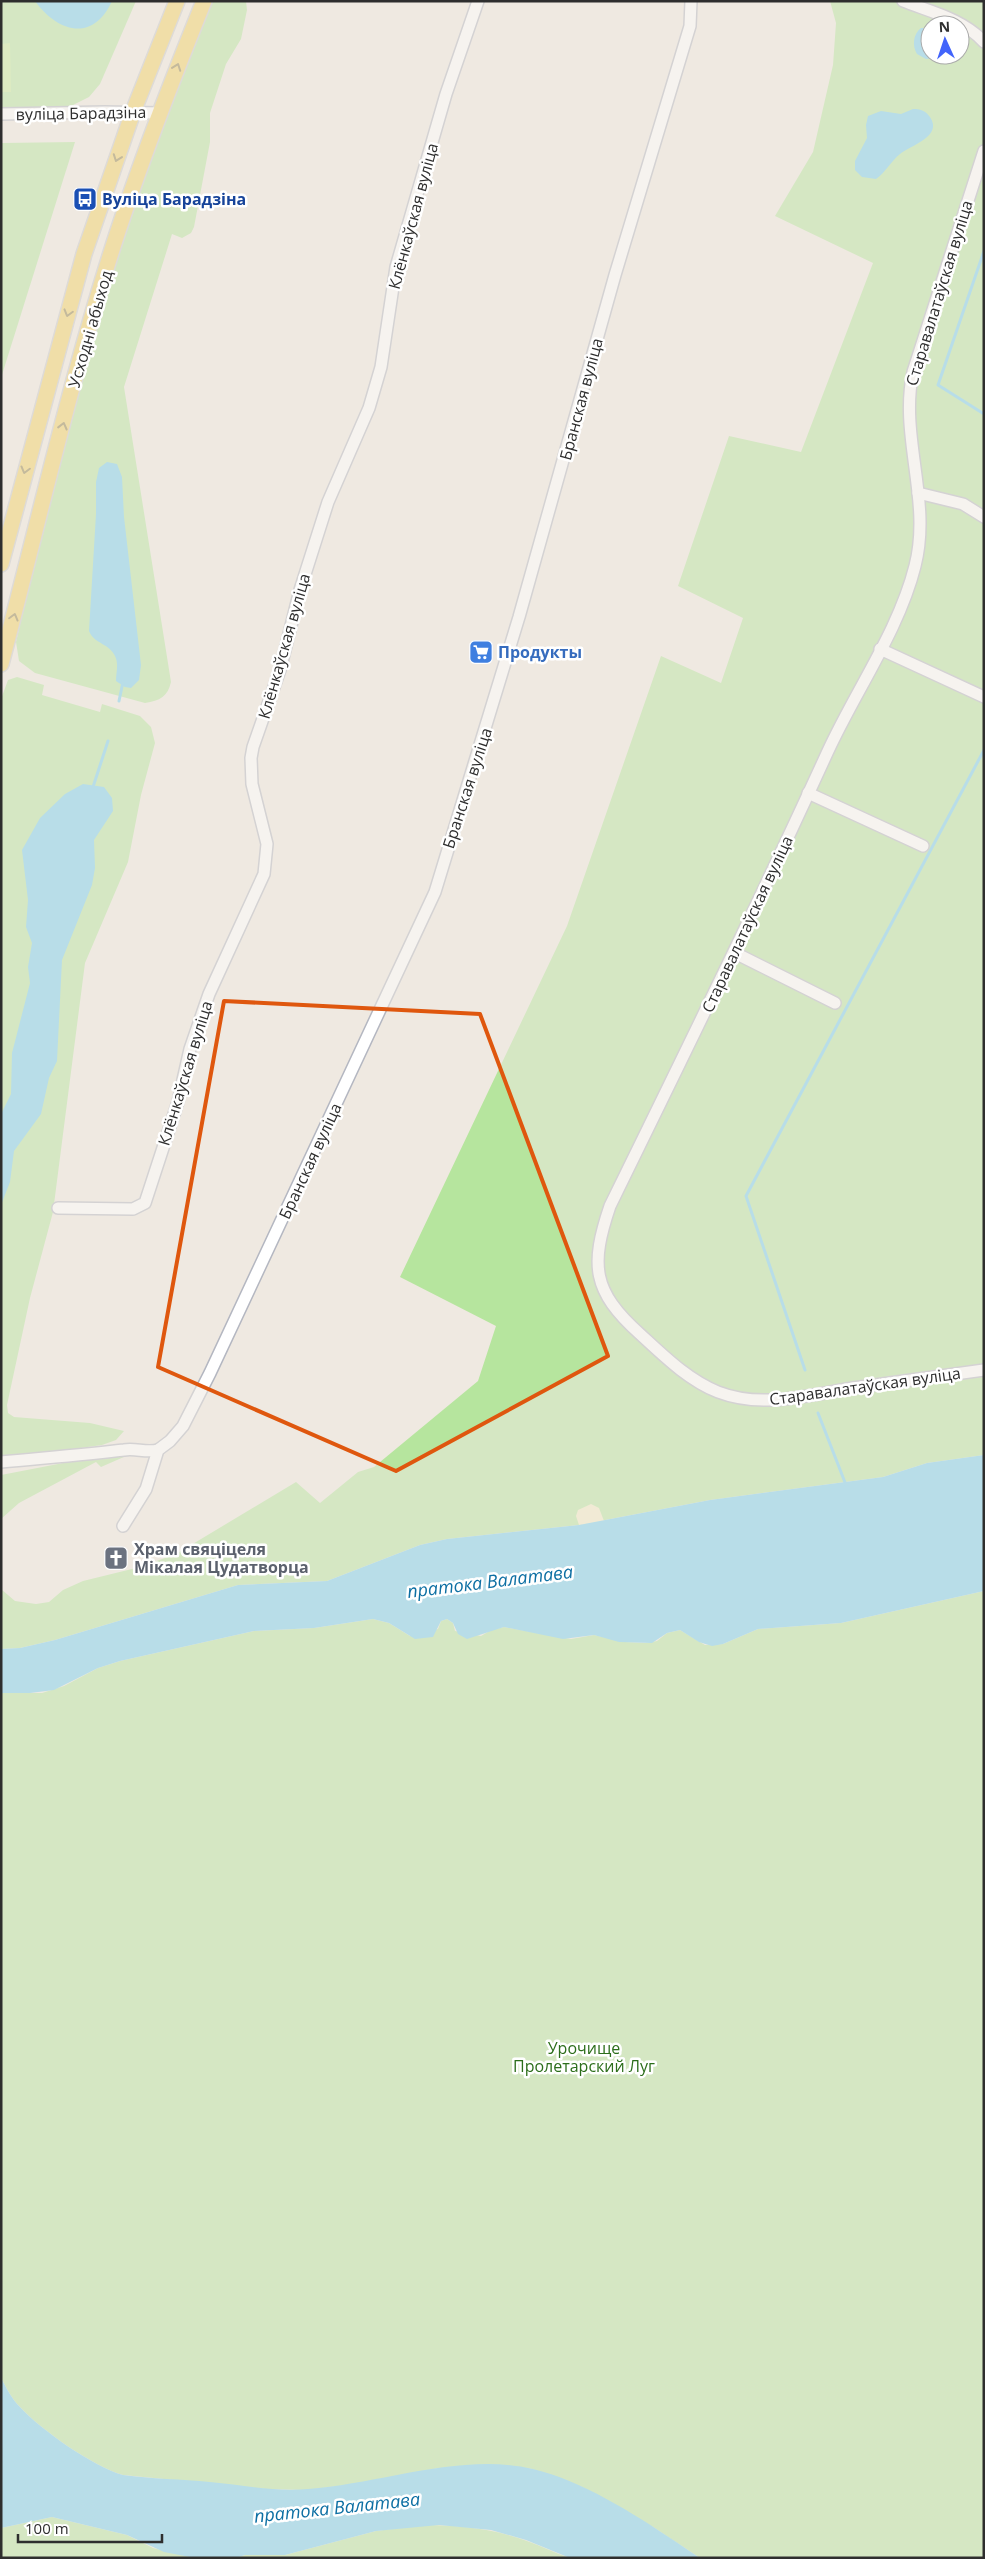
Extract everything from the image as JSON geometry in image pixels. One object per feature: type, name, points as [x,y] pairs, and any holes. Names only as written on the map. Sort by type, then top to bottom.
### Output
[{"type":"main road","name":"Усходні абыход","points":[[1,564],[84,254],[133,112],[177,1]]},
{"type":"main road","name":"Усходні абыход","points":[[1,664],[110,256],[160,113],[204,1]]},
{"type":"street","name":"Клёнкаўская вуліца","points":[[58,1208],[132,1209],[145,1203],[178,1102],[190,1049],[209,994],[264,874],[268,844],[252,784],[251,758],[253,747],[280,670],[300,590],[328,502],[369,408],[381,367],[396,266],[446,94],[478,1]]},
{"type":"street","points":[[903,1],[962,24],[975,32],[984,42]]},
{"type":"street","name":"Бранская вуліца","points":[[158,1450],[170,1441],[183,1426],[198,1397],[435,892],[519,617],[613,282],[690,26],[691,2]]},
{"type":"street","name":"вуліца Барадзіна","points":[[1,114],[160,113]]},
{"type":"street","name":"Старавалатаўская вуліца","points":[[984,151],[915,363],[908,392],[910,440],[918,493],[920,527],[916,563],[903,600],[880,649],[808,793],[735,953],[610,1206],[600,1236],[597,1266],[600,1285],[630,1325],[680,1369],[705,1386],[736,1398],[772,1400],[984,1370]]},
{"type":"street","points":[[918,493],[963,504],[984,517]]},
{"type":"street","points":[[880,649],[984,697]]},
{"type":"street","points":[[808,793],[923,846]]},
{"type":"street","points":[[735,953],[836,1003]]},
{"type":"street","points":[[1,1462],[67,1457],[127,1449],[148,1452],[158,1450],[146,1489],[123,1526]]},
{"type":"highlighted area","points":[[224,1001],[480,1014],[608,1356],[396,1471],[158,1367]]},
{"type":"green space","points":[[1,1],[136,1],[100,84],[89,97],[67,108],[1,110]]},
{"type":"green space","points":[[211,1],[246,1],[247,10],[241,39],[226,64],[210,113],[210,142],[194,227],[191,233],[182,238],[172,234],[124,387],[171,682],[168,691],[162,697],[145,703],[35,673],[19,661],[16,642],[55,471],[85,361],[172,103]]},
{"type":"green space","points":[[830,1],[984,1],[984,1455],[927,1463],[883,1477],[710,1500],[579,1525],[447,1539],[420,1545],[327,1581],[238,1585],[55,1640],[20,1648],[1,1649],[1,1589],[15,1601],[36,1604],[49,1602],[63,1590],[83,1581],[140,1567],[176,1554],[296,1482],[320,1503],[358,1472],[374,1467],[478,1381],[496,1326],[400,1277],[567,926],[661,656],[721,683],[743,618],[678,586],[729,436],[801,452],[873,263],[775,216],[813,152],[833,65],[836,23]]},
{"type":"green space","points":[[10,43],[11,92],[1,92],[1,44]]},
{"type":"green space","points":[[75,142],[1,378],[1,143]]},
{"type":"green space","points":[[17,677],[44,685],[42,695],[100,712],[102,704],[140,716],[151,727],[155,743],[141,795],[128,862],[85,963],[53,1212],[30,1298],[7,1405],[8,1413],[14,1417],[90,1423],[124,1431],[116,1440],[102,1445],[1,1459],[1,699],[8,680]]},
{"type":"green space","points":[[133,1453],[101,1467],[96,1462],[19,1503],[1,1519],[1,1475],[89,1458]]},
{"type":"green space","name":"Урочище Пролетарский Луг","points":[[984,1591],[984,2558],[700,2558],[653,2527],[582,2487],[532,2469],[512,2466],[439,2468],[348,2485],[306,2490],[265,2489],[123,2475],[111,2471],[68,2447],[17,2404],[1,2378],[1,1693],[42,1693],[64,1686],[98,1668],[120,1661],[254,1631],[314,1628],[373,1619],[389,1623],[410,1636],[438,1629],[441,1621],[447,1619],[453,1623],[455,1631],[481,1636],[491,1630],[504,1627],[571,1639],[594,1635],[625,1642],[646,1643],[657,1641],[667,1633],[680,1630],[705,1645],[723,1644],[758,1629],[841,1623]]},
{"type":"green space","points":[[52,2517],[127,2535],[153,2548],[195,2558],[1,2558],[1,2528]]},
{"type":"green space","points":[[420,2525],[460,2527],[501,2533],[570,2558],[236,2558],[245,2555],[285,2555],[376,2531]]},
{"type":"sand","points":[[591,1504],[599,1508],[604,1521],[579,1525],[576,1516],[578,1510]]},
{"type":"water","points":[[35,1],[112,1],[104,14],[95,23],[85,28],[75,28],[64,26],[54,20]]},
{"type":"water","points":[[920,29],[920,56],[917,54],[914,47],[914,40]]},
{"type":"water","points":[[913,109],[922,110],[930,117],[933,124],[929,135],[900,154],[876,179],[862,177],[855,170],[855,161],[867,138],[866,125],[868,116],[881,111],[901,114]]},
{"type":"water","points":[[107,462],[117,464],[122,477],[124,517],[141,665],[139,680],[131,688],[125,687],[116,681],[117,665],[115,656],[109,648],[94,639],[89,631],[96,514],[96,482],[99,468]]},
{"type":"water","points":[[83,784],[104,787],[112,798],[113,811],[94,840],[95,868],[92,885],[62,960],[57,1061],[49,1078],[41,1114],[14,1151],[10,1182],[1,1205],[1,1114],[11,1094],[12,1053],[30,983],[28,967],[32,943],[26,927],[28,900],[22,850],[40,818],[65,794]]},
{"type":"water","name":"пратока Валатава","points":[[984,1455],[984,1591],[841,1623],[758,1629],[723,1644],[712,1646],[699,1642],[680,1630],[667,1633],[652,1643],[619,1642],[594,1635],[563,1639],[504,1627],[467,1639],[458,1634],[453,1623],[447,1619],[441,1621],[433,1637],[415,1639],[389,1623],[373,1619],[314,1628],[254,1631],[120,1661],[98,1668],[54,1690],[30,1693],[1,1693],[1,1649],[20,1648],[55,1640],[238,1585],[327,1581],[420,1545],[447,1539],[579,1525],[710,1500],[883,1477],[927,1463]]},
{"type":"water","name":"пратока Валатава","points":[[1,2378],[17,2404],[54,2437],[83,2456],[111,2471],[123,2475],[296,2490],[335,2486],[450,2467],[478,2464],[506,2465],[533,2469],[577,2484],[620,2506],[700,2558],[570,2558],[526,2540],[491,2530],[439,2525],[376,2531],[285,2555],[245,2555],[236,2558],[195,2558],[164,2552],[127,2535],[52,2517],[1,2528]]},
{"type":"waterway","points":[[984,251],[938,385],[984,414]]},
{"type":"waterway","points":[[119,701],[123,682]]},
{"type":"waterway","points":[[93,787],[108,741]]},
{"type":"waterway","points":[[805,1370],[746,1196],[984,750]]},
{"type":"waterway","points":[[818,1413],[846,1485]]},
{"type":"place","name":"Вуліца Барадзіна","points":[[85,199]]},
{"type":"place","name":"Продукты","points":[[481,652]]},
{"type":"place","name":"Храм свяціцеля Мікалая Цудатворца","points":[[116,1558]]}]
